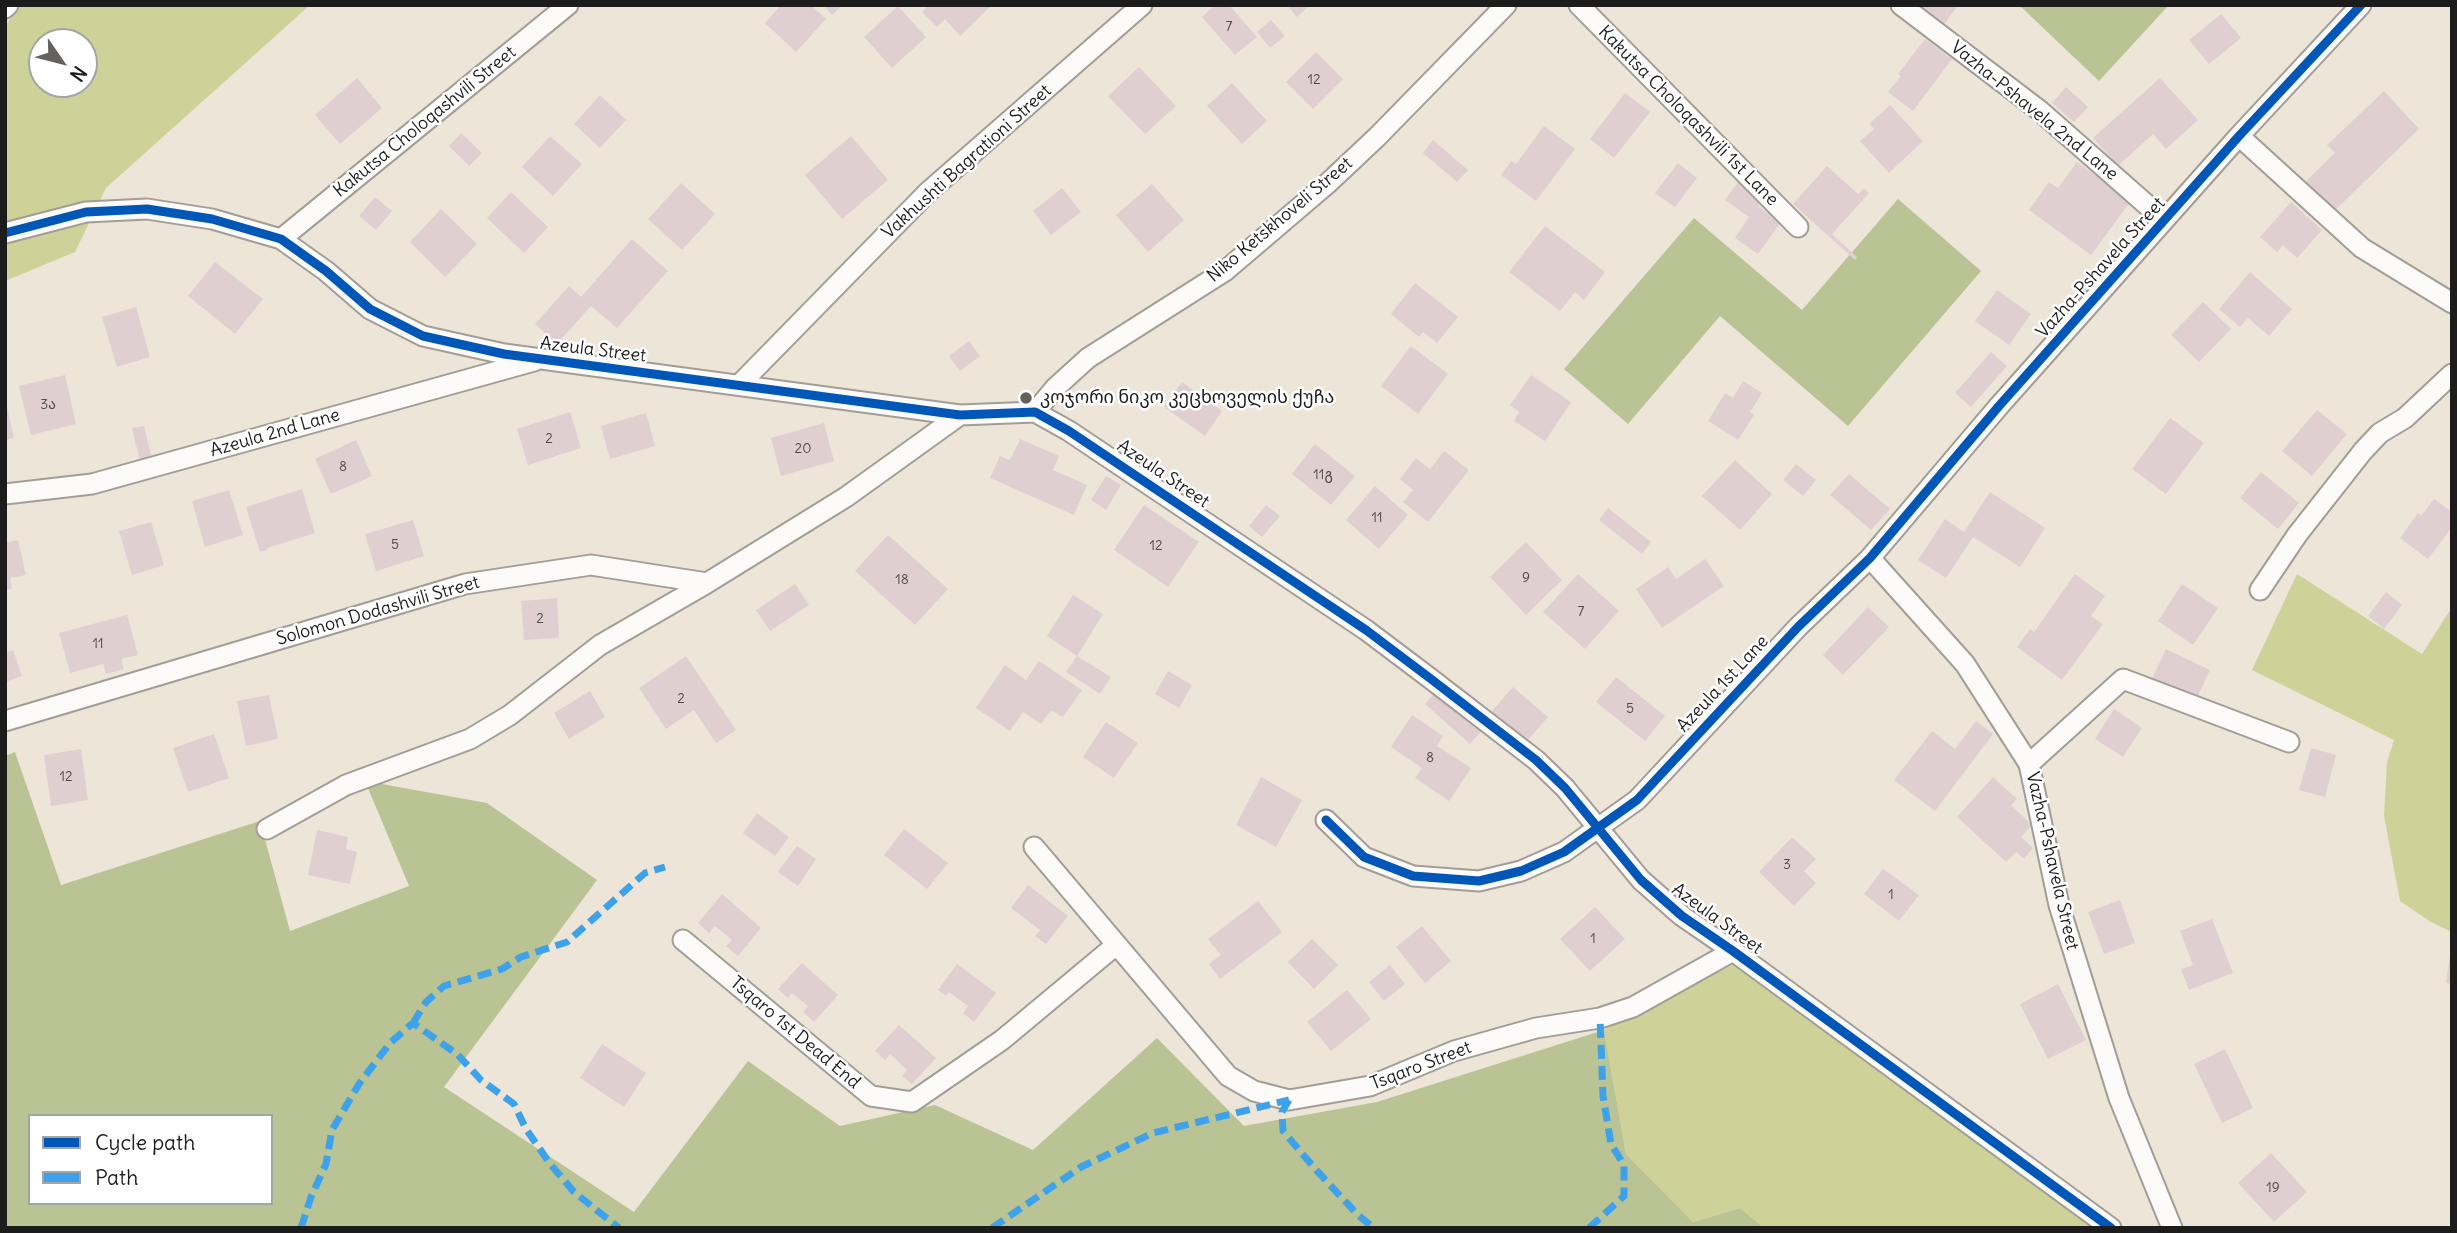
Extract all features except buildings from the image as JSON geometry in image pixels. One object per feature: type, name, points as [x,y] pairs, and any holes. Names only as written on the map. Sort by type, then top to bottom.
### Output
[{"type":"street","name":"Kakutsa Choloqashvili Street","points":[[281,239],[568,5]]},
{"type":"street","name":"Vakhushti Bagrationi Street","points":[[739,385],[928,192],[1143,5]]},
{"type":"street","name":"Niko Ketskhoveli Street","points":[[1035,412],[1055,388],[1088,358],[1225,271],[1327,184],[1506,5]]},
{"type":"street","name":"Kakutsa Choloqashvili 1st Lane","points":[[1579,5],[1798,227]]},
{"type":"street","name":"Vazha-Pshavela 2nd Lane","points":[[1901,5],[2039,110],[2164,220]]},
{"type":"street","name":"Vazha-Pshavela Street","points":[[2172,1228],[2119,1098],[2059,905],[2029,764],[1965,664],[1870,558],[1999,406],[2164,220],[2361,5]]},
{"type":"street","points":[[2239,136],[2362,248],[2452,303]]},
{"type":"street","name":"Azeula Street","points":[[5,233],[86,212],[147,209],[212,219],[281,239],[326,271],[370,309],[423,336],[504,354],[960,415],[1035,412],[1069,431],[1366,630],[1536,760],[1565,788],[1641,880],[1682,916],[2111,1228]]},
{"type":"street","name":"Azeula 2nd Lane","points":[[5,494],[92,484],[541,359]]},
{"type":"street","points":[[2260,590],[2297,535],[2362,451],[2380,433],[2404,418],[2452,374]]},
{"type":"street","points":[[267,829],[346,785],[470,739],[510,715],[600,645],[846,497],[960,415]]},
{"type":"street","name":"Azeula 1st Lane","points":[[1326,820],[1364,857],[1413,876],[1479,881],[1521,871],[1564,852],[1637,800],[1798,627],[1870,558]]},
{"type":"street","name":"Solomon Dodashvili Street","points":[[5,721],[465,583],[592,565],[707,583]]},
{"type":"street","points":[[2029,764],[2123,679],[2289,741]]},
{"type":"street","name":"Tsqaro Street","points":[[1034,847],[1228,1076],[1254,1091],[1289,1100],[1370,1086],[1454,1051],[1536,1028],[1600,1018],[1633,1007],[1733,951]]},
{"type":"street","name":"Tsqaro 1st Dead End","points":[[683,940],[871,1096],[912,1102],[1002,1040],[1116,945]]},
{"type":"green space","points":[[12,5],[310,5],[106,188],[75,252],[5,281],[5,26],[17,10]]},
{"type":"green space","points":[[2019,5],[2169,5],[2099,81]]},
{"type":"green space","points":[[1898,199],[1981,271],[1848,426],[1720,316],[1628,424],[1564,369],[1694,218],[1802,310]]},
{"type":"green space","points":[[2297,574],[2422,654],[2452,607],[2452,932],[2431,922],[2400,901],[2384,816],[2387,762],[2394,740],[2252,670]]},
{"type":"green space","points":[[15,752],[61,885],[260,821],[290,931],[409,886],[365,781],[487,803],[597,880],[444,1087],[634,1212],[748,1061],[840,1126],[935,1105],[1033,1150],[1157,1038],[1244,1126],[1377,1102],[1604,1030],[1626,1154],[1693,1222],[1740,1208],[1764,1228],[5,1228],[5,756]]},
{"type":"green space","points":[[1734,964],[2093,1228],[1764,1228],[1740,1208],[1693,1222],[1626,1154],[1604,1030]]},
{"type":"marked path","points":[[413,1023],[426,1002],[444,986],[502,969],[521,957],[567,942],[645,873],[665,867]]},
{"type":"marked path","points":[[1589,1228],[1624,1196],[1624,1165],[1611,1144],[1603,1096],[1600,1018]]},
{"type":"marked path","points":[[301,1228],[326,1164],[332,1130],[359,1084],[390,1043],[413,1023],[457,1054],[481,1080],[514,1104],[526,1129],[551,1165],[574,1192],[619,1228]]},
{"type":"marked path","points":[[1289,1100],[1282,1112],[1283,1131],[1358,1215],[1374,1228]]},
{"type":"marked path","points":[[992,1228],[1081,1167],[1153,1133],[1289,1100]]},
{"type":"cycle path","points":[[1326,820],[1364,857],[1413,876],[1479,881],[1521,871],[1564,852],[1637,800],[1798,627],[1870,558],[1999,406],[2239,136],[2361,5]]},
{"type":"cycle path","points":[[5,233],[86,212],[147,209],[212,219],[281,239],[326,271],[370,309],[423,336],[504,354],[960,415],[1035,412],[1069,431],[1366,630],[1431,679],[1536,760],[1565,788],[1641,880],[1682,916],[2111,1228]]},
{"type":"place","name":"კოჯორი ნიკო კეცხოველის ქუჩა","points":[[1026,398]]}]
